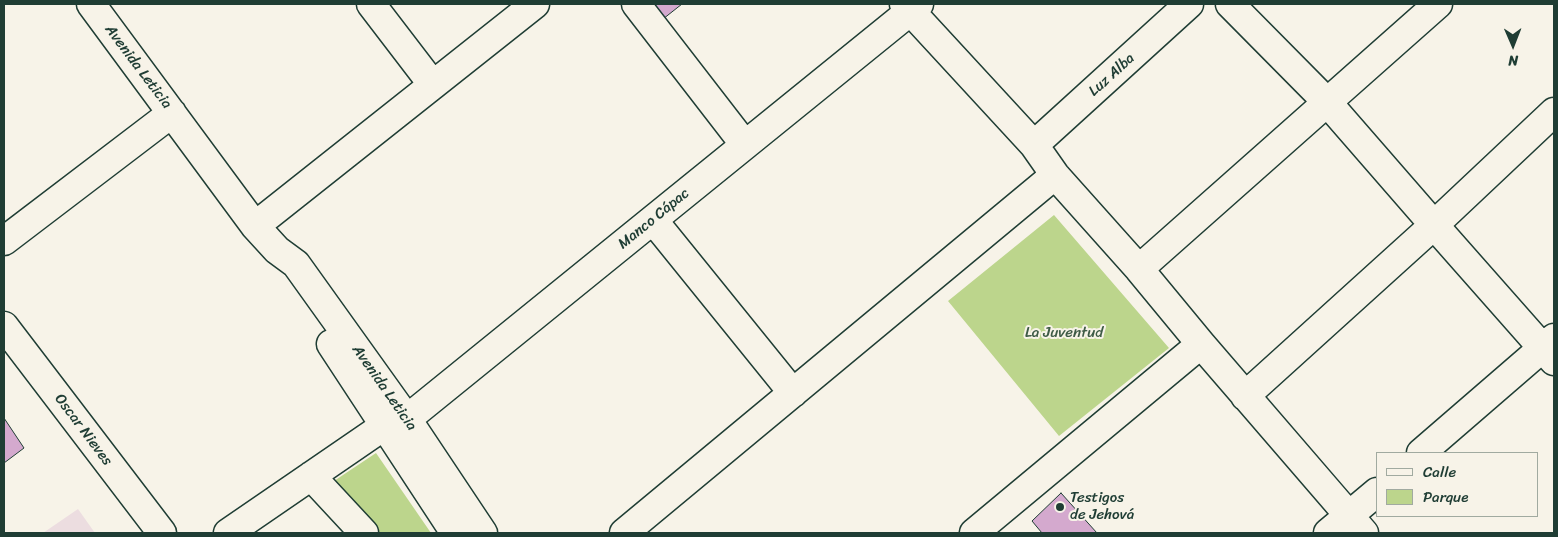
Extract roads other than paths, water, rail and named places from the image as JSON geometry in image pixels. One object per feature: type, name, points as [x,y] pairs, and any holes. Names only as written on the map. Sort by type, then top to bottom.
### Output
[{"type":"street","name":"Avenida Leticia","points":[[91,4],[255,226],[276,250],[296,264],[395,423],[455,533]]},
{"type":"street","points":[[371,4],[433,85]]},
{"type":"street","points":[[255,226],[536,4]]},
{"type":"street","points":[[636,4],[746,145]]},
{"type":"street","name":"Luz Alba","points":[[1034,145],[1189,4]]},
{"type":"street","points":[[1230,4],[1327,102],[1434,225],[1551,349],[1422,452]]},
{"type":"street","points":[[1139,269],[1438,4]]},
{"type":"street","points":[[911,6],[1034,145],[1055,175],[1139,269],[1245,396],[1356,524]]},
{"type":"street","name":"Manco Cápac","points":[[228,533],[311,476],[395,423],[746,145],[911,6]]},
{"type":"street","points":[[1245,396],[1434,225],[1554,112]]},
{"type":"street","points":[[4,241],[172,113]]},
{"type":"street","points":[[624,533],[1055,175]]},
{"type":"street","points":[[653,220],[792,393]]},
{"type":"street","name":"Oscar Nieves","points":[[4,326],[162,533]]},
{"type":"street","points":[[974,533],[1201,344]]},
{"type":"street","name":"Avenida Leticia","points":[[395,423],[483,533]]},
{"type":"street","points":[[311,476],[364,533]]},
{"type":"street","points":[[1328,533],[1356,524],[1376,494]]},
{"type":"place","name":"Testigos de Jehová","points":[[1060,507]]},
{"type":"park label","name":"La Juventud","points":[[1064,333]]}]
